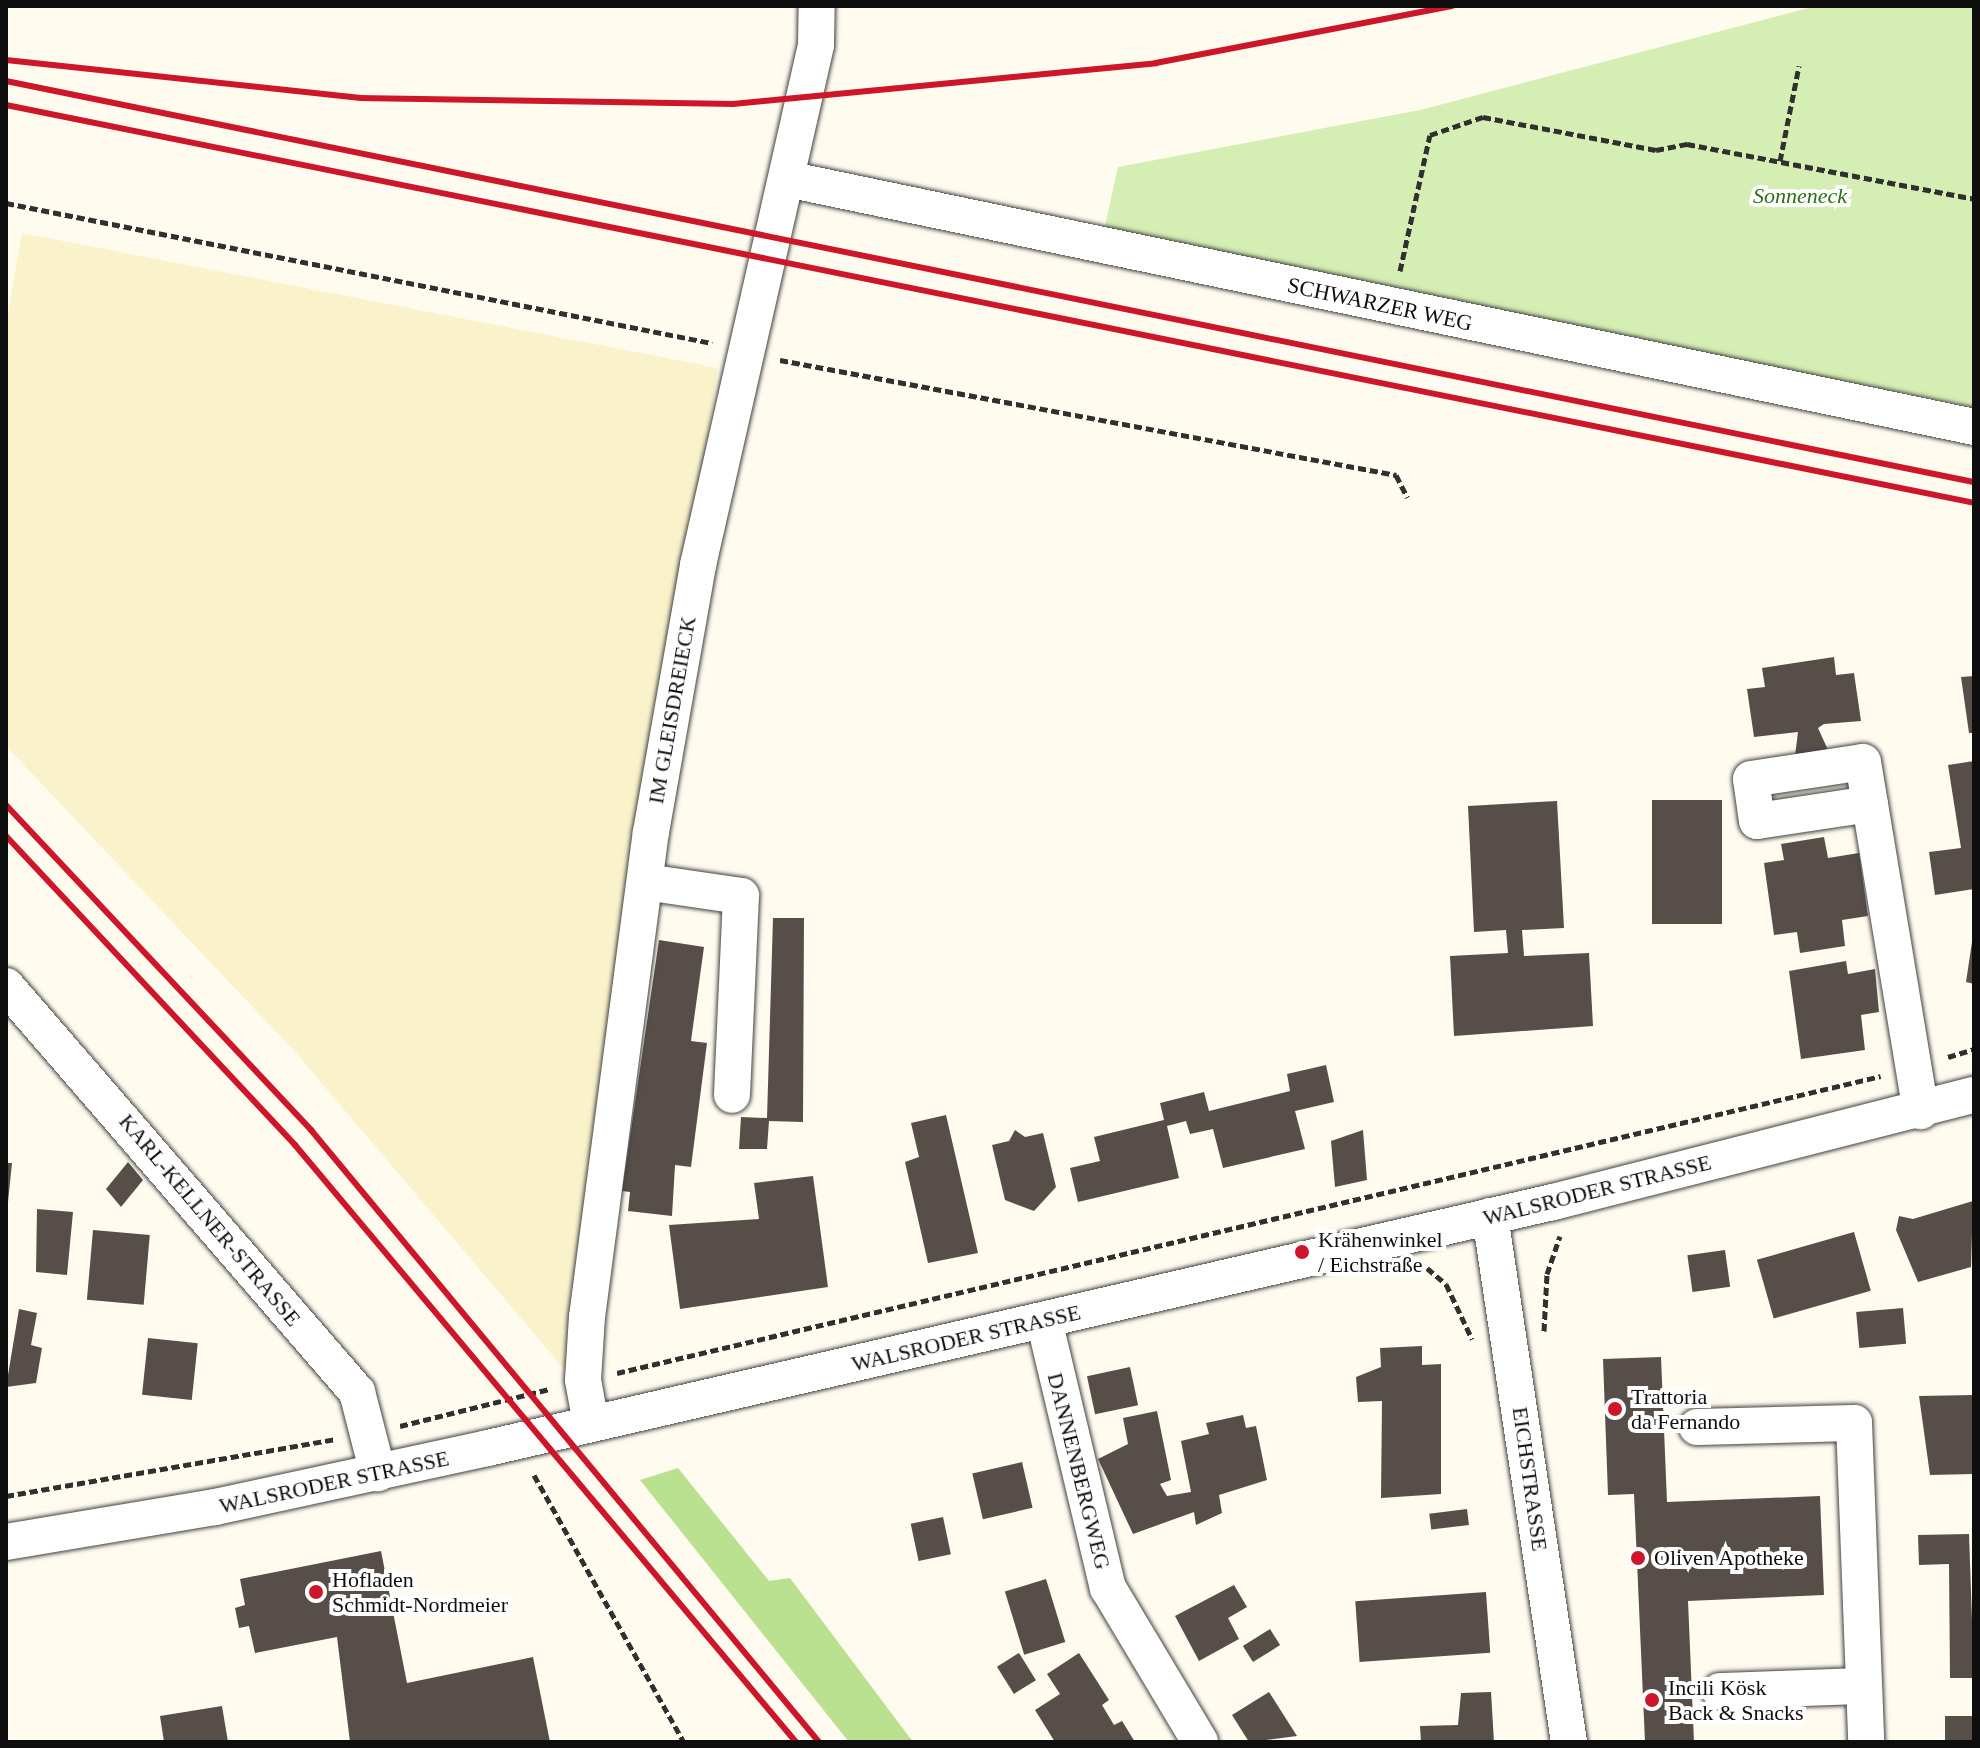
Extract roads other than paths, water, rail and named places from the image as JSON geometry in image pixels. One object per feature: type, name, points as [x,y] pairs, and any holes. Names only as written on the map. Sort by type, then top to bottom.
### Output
[{"type":"street","name":"IM GLEISDREIECK","points":[[591,1424],[583,1380],[645,882],[698,565],[816,45],[817,6]]},
{"type":"street","name":"SCHWARZER WEG","points":[[787,179],[1974,427]]},
{"type":"street","points":[[1870,804],[1909,1069],[1921,1111]]},
{"type":"street","points":[[645,882],[741,896],[732,1095]]},
{"type":"street","name":"KARL-KELLNER-STRASSE","points":[[6,986],[357,1392],[378,1473]]},
{"type":"street","name":"WALSRODER STRASSE","points":[[6,1542],[378,1473],[1490,1216],[1921,1111],[1974,1095]]},
{"type":"street","name":"EICHSTRASSE","points":[[1490,1216],[1569,1742]]},
{"type":"street","name":"DANNENBERGWEG","points":[[1044,1320],[1108,1588],[1200,1742]]},
{"type":"street","points":[[1697,1427],[1854,1423],[1866,1742]]},
{"type":"street","points":[[1720,1691],[1864,1686]]},
{"type":"railway","points":[[6,60],[361,98],[733,104],[1156,63],[1452,6]]},
{"type":"railway","points":[[6,81],[1974,482]]},
{"type":"railway","points":[[6,105],[1974,503]]},
{"type":"railway","points":[[6,805],[311,1130],[819,1742]]},
{"type":"railway","points":[[6,836],[295,1145],[796,1742]]},
{"type":"place","name":"Krähenwinkel / Eichstraße","points":[[1302,1252]]},
{"type":"place","name":"Trattoria da Fernando","points":[[1615,1409]]},
{"type":"place","name":"Oliven Apotheke","points":[[1638,1558]]},
{"type":"place","name":"Hofladen Schmidt-Nordmeier","points":[[316,1592]]},
{"type":"place","name":"Incili Kösk Back & Snacks","points":[[1652,1700]]},
{"type":"park label","name":"Sonneneck","points":[[1800,196]]}]
